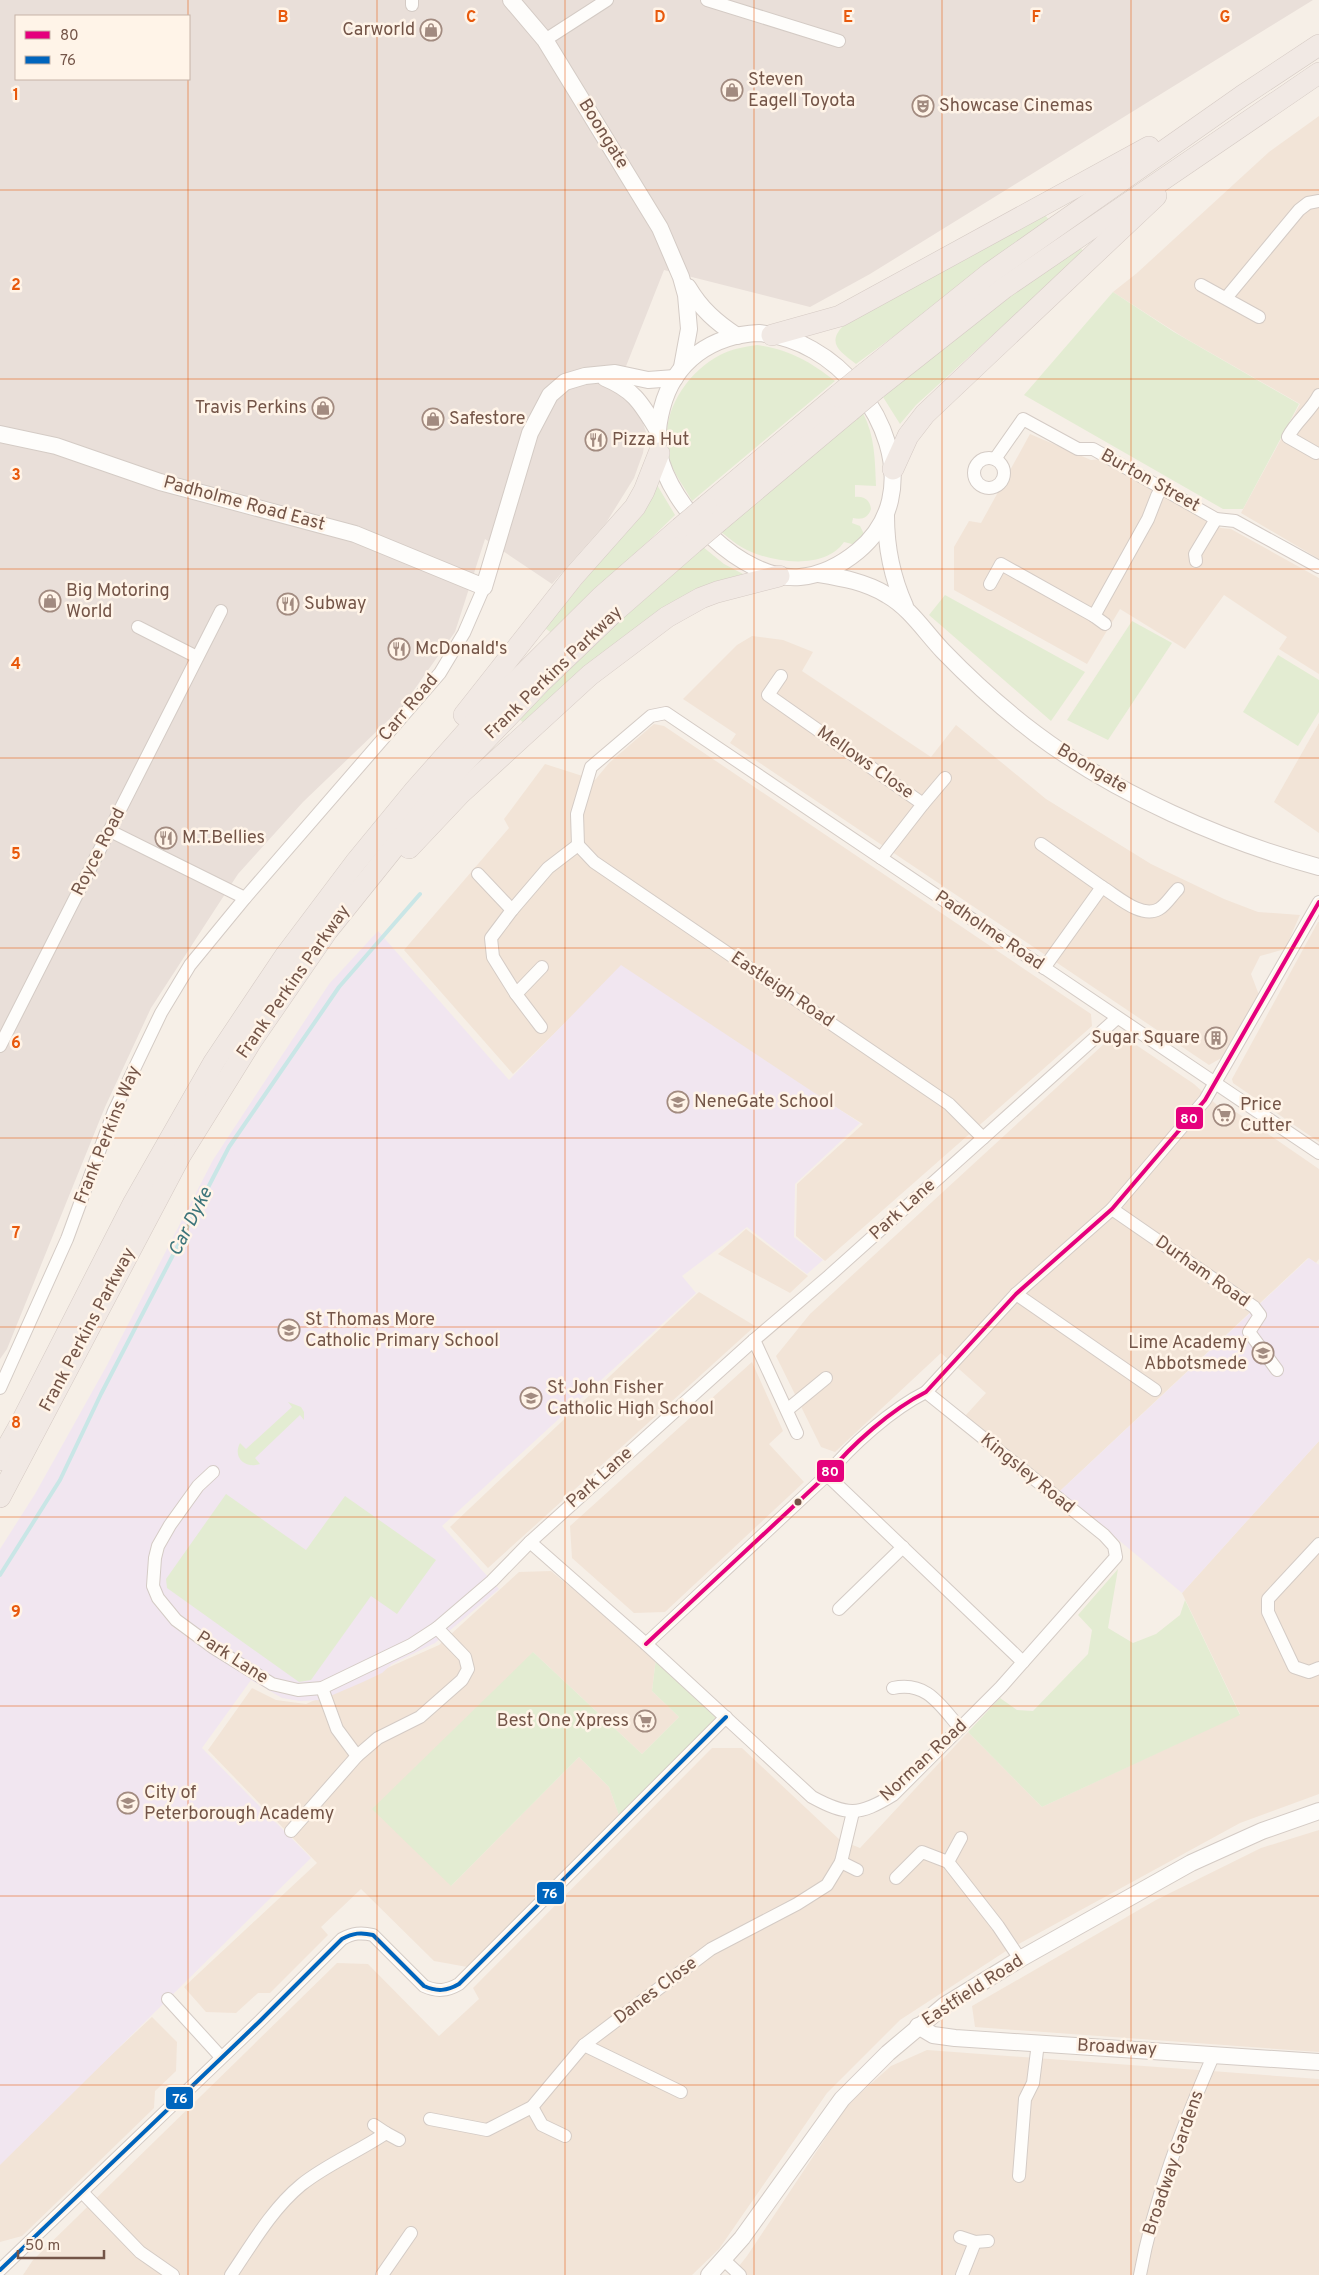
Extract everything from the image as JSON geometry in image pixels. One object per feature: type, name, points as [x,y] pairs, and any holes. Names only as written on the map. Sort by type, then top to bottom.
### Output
[{"type":"highway","points":[[870,382],[990,273],[1242,96],[1319,45]]},
{"type":"highway","points":[[870,382],[1319,73]]},
{"type":"highway","points":[[772,335],[832,319],[847,312],[1242,96]]},
{"type":"highway","points":[[893,469],[908,436],[925,414],[1206,150]]},
{"type":"highway","name":"Frank Perkins Parkway","points":[[0,1497],[180,1156],[252,1040],[301,967],[360,889],[453,774],[480,721],[496,703],[613,613],[686,536],[870,382]]},
{"type":"highway","points":[[480,721],[496,703],[573,577],[635,507],[644,491],[659,453]]},
{"type":"highway","points":[[252,1040],[290,998],[400,858],[460,794],[590,675],[667,617],[717,592],[779,576]]},
{"type":"highway","name":"Frank Perkins Parkway","points":[[0,1460],[21,1423],[133,1204],[214,1062],[285,956],[355,863],[415,790],[438,747],[480,721]]},
{"type":"street","name":"Boongate","points":[[511,0],[545,40],[660,228],[681,277],[697,302],[711,318],[737,336]]},
{"type":"street","points":[[545,40],[607,0]]},
{"type":"street","points":[[707,0],[839,42]]},
{"type":"street","points":[[1226,298],[1298,210],[1308,203],[1319,201]]},
{"type":"street","name":"Boongate","points":[[678,372],[689,318],[681,277]]},
{"type":"street","points":[[1201,285],[1259,316]]},
{"type":"street","points":[[759,333],[772,335],[798,342],[814,350],[843,373],[860,391],[874,410],[888,443],[893,469],[886,516],[877,532],[848,560],[819,574],[798,577],[779,576],[746,564],[724,548],[703,528],[673,486],[659,453],[657,429],[664,399],[678,372],[702,349],[716,342],[737,336],[759,333]]},
{"type":"street","name":"Carr Road","points":[[246,898],[440,673],[464,633],[484,588],[526,444],[542,407],[550,395],[565,382],[585,376],[615,373],[648,380],[678,372]]},
{"type":"street","points":[[598,375],[624,386],[637,399],[657,429]]},
{"type":"street","points":[[1316,453],[1288,438],[1295,425],[1306,415],[1319,395]]},
{"type":"street","name":"Burton Street","points":[[995,459],[1022,419],[1078,449],[1092,449],[1216,519],[1235,521],[1319,567]]},
{"type":"street","name":"Padholme Road East","points":[[0,434],[56,446],[160,482],[354,534],[484,588]]},
{"type":"street","points":[[1094,616],[1148,519],[1162,488]]},
{"type":"street","name":"Boongate","points":[[886,516],[889,560],[905,608]]},
{"type":"street","points":[[1196,562],[1194,554],[1216,519]]},
{"type":"street","points":[[990,584],[1001,564],[1105,624]]},
{"type":"street","name":"Boongate","points":[[819,574],[850,579],[870,586],[905,608],[930,637],[1007,711],[1082,766],[1175,814],[1240,840],[1312,865]]},
{"type":"street","name":"Royce Road","points":[[0,1046],[221,611]]},
{"type":"street","points":[[138,627],[197,657]]},
{"type":"street","name":"Mellows Close","points":[[781,676],[768,695],[923,804],[881,858]]},
{"type":"street","name":"Padholme Road","points":[[578,844],[577,814],[591,767],[651,716],[658,713],[666,713],[676,717],[1117,1018],[1319,1152]]},
{"type":"street","points":[[923,804],[945,778]]},
{"type":"street","points":[[110,831],[246,898]]},
{"type":"street","points":[[541,1026],[516,994],[493,957],[491,938],[548,868],[578,844]]},
{"type":"street","name":"Eastleigh Road","points":[[578,844],[594,862],[949,1104],[983,1138]]},
{"type":"street","points":[[1041,844],[1102,887],[1140,910],[1150,912],[1161,908],[1178,889]]},
{"type":"street","points":[[478,874],[512,910]]},
{"type":"street","points":[[1044,968],[1102,887]]},
{"type":"street","name":"Frank Perkins Way","points":[[0,1388],[67,1239],[114,1111],[161,1013],[190,965],[246,898]]},
{"type":"street","points":[[646,1644],[827,1475],[841,1457],[907,1401],[926,1392],[1016,1294],[1112,1209],[1205,1100],[1216,1084],[1319,902]]},
{"type":"street","points":[[516,994],[542,967]]},
{"type":"street","name":"Park Lane","points":[[213,1472],[198,1486],[158,1546],[153,1586],[158,1598],[176,1620],[272,1684],[298,1690],[322,1688],[411,1645],[437,1628],[492,1581],[530,1542],[754,1340],[829,1276],[1117,1018]]},
{"type":"street","name":"Durham Road","points":[[1112,1209],[1254,1306],[1260,1315],[1249,1332],[1278,1370]]},
{"type":"street","points":[[1016,1294],[1155,1390]]},
{"type":"street","points":[[754,1340],[797,1433]]},
{"type":"street","points":[[787,1410],[826,1378]]},
{"type":"street","name":"Kingsley Road","points":[[926,1392],[1104,1535],[1115,1549],[1116,1556],[1112,1562]]},
{"type":"street","points":[[827,1475],[1022,1662]]},
{"type":"street","name":"Norman Road","points":[[530,1542],[646,1644],[812,1797],[834,1809],[853,1812],[872,1808],[893,1796],[1001,1687],[1112,1562]]},
{"type":"street","points":[[1319,1544],[1268,1598],[1268,1612],[1294,1667],[1309,1672],[1319,1668]]},
{"type":"street","points":[[839,1609],[903,1547]]},
{"type":"street","points":[[291,1831],[357,1756],[378,1738],[420,1717],[462,1680],[468,1669],[466,1657],[437,1628]]},
{"type":"street","points":[[893,1688],[906,1685],[927,1692],[960,1728]]},
{"type":"street","points":[[322,1688],[337,1729],[357,1756]]},
{"type":"street","points":[[0,2270],[342,1939],[362,1932],[373,1935],[424,1986],[432,1990],[442,1990],[459,1984],[726,1717]]},
{"type":"street","name":"Eastfield Road","points":[[709,2275],[742,2238],[842,2099],[888,2053],[945,2005],[1020,1959],[1192,1864],[1262,1831],[1319,1811]]},
{"type":"street","name":"Danes Close","points":[[430,2119],[487,2130],[532,2107],[584,2045],[711,1949],[797,1904],[827,1885],[841,1862],[853,1812]]},
{"type":"street","points":[[948,1862],[961,1838]]},
{"type":"street","points":[[896,1878],[922,1852],[948,1862],[998,1926],[1020,1959]]},
{"type":"street","points":[[841,1862],[858,1869]]},
{"type":"street","points":[[168,1999],[221,2057]]},
{"type":"street","name":"Broadway","points":[[918,2026],[933,2035],[955,2038],[1319,2062]]},
{"type":"street","points":[[1019,2176],[1025,2099],[1033,2083],[1038,2043]]},
{"type":"street","points":[[584,2045],[682,2092]]},
{"type":"street","name":"Broadway Gardens","points":[[1140,2275],[1145,2249],[1166,2175],[1184,2123],[1214,2054]]},
{"type":"street","points":[[532,2107],[542,2124],[565,2136]]},
{"type":"street","points":[[374,2125],[398,2140]]},
{"type":"street","points":[[231,2275],[282,2203],[302,2185],[339,2159],[368,2146],[386,2133]]},
{"type":"street","points":[[82,2192],[140,2252],[173,2275]]},
{"type":"street","points":[[382,2275],[411,2233]]},
{"type":"street","points":[[960,2237],[982,2242],[962,2275]]},
{"type":"street","points":[[723,2259],[740,2275]]},
{"type":"shaded area","points":[[0,0],[1313,0],[870,274],[810,307],[664,270],[617,389],[636,403],[646,432],[643,453],[634,478],[606,523],[552,584],[485,539],[455,632],[402,707],[303,802],[238,874],[151,1008],[105,1107],[7,1349],[0,1359]]},
{"type":"shaded area","points":[[1319,116],[1319,559],[1241,513],[1300,404],[1183,337],[1113,292],[1137,273],[1269,152]]},
{"type":"shaded area","points":[[1030,434],[1091,460],[1102,459],[1221,528],[1231,529],[1319,578],[1319,674],[1279,649],[1287,637],[1224,595],[1185,649],[1120,609],[1087,664],[954,590],[954,547],[969,521],[981,523]]},
{"type":"shaded area","points":[[752,636],[783,640],[813,652],[802,671],[931,757],[956,725],[1046,799],[1151,864],[1224,899],[1258,912],[1300,915],[1285,949],[1260,956],[1251,974],[1259,995],[1223,1057],[1209,1065],[730,743],[736,734],[683,699],[737,645]]},
{"type":"shaded area","points":[[1319,723],[1319,833],[1274,802]]},
{"type":"shaded area","points":[[654,724],[664,726],[1091,1014],[1092,1026],[825,1261],[796,1236],[797,1184],[863,1124],[617,972],[513,1074],[404,950],[509,828],[504,819],[545,764],[595,780],[609,763]]},
{"type":"shaded area","points":[[1318,922],[1319,1142],[1233,1083],[1232,1079]]},
{"type":"shaded area","points":[[378,931],[509,1080],[621,965],[860,1123],[795,1184],[794,1237],[823,1260],[807,1274],[747,1227],[682,1276],[696,1293],[442,1526],[499,1589],[435,1643],[392,1664],[382,1673],[321,1700],[300,1701],[282,1698],[251,1680],[202,1748],[311,1858],[0,2165],[0,1549],[35,1494],[106,1367],[213,1160],[329,984]]},
{"type":"shaded area","points":[[1117,1032],[1194,1084],[1217,1105],[1236,1112],[1319,1169],[1319,1259],[1316,1263],[1308,1258],[1060,1491],[965,1416],[986,1393],[941,1353],[835,1452],[821,1447],[776,1356],[810,1314]]},
{"type":"shaded area","points":[[746,1229],[808,1276],[790,1293],[718,1254]]},
{"type":"shaded area","name":"Lime Academy Abbotsmede","points":[[1309,1258],[1319,1265],[1319,1441],[1182,1593],[1060,1491]]},
{"type":"shaded area","points":[[699,1292],[755,1326],[488,1568],[450,1527]]},
{"type":"shaded area","points":[[752,1362],[783,1431],[769,1444],[804,1482],[665,1612],[634,1613],[572,1558],[570,1526]]},
{"type":"shaded area","points":[[1319,1441],[1319,1794],[1240,1823],[1006,1951],[900,2020],[827,2093],[719,2249],[692,2275],[23,2275],[33,2260],[337,1963],[368,1964],[439,2036],[479,1999],[473,1988],[712,1748],[742,1748],[840,1840],[860,1848],[968,1732],[1042,1807],[1240,1714],[1182,1593]]},
{"type":"shaded area","points":[[551,1571],[656,1658],[652,1691],[679,1717],[642,1754],[533,1652],[451,1886],[579,1757],[609,1787],[621,1821],[473,1968],[434,1961],[361,1889],[321,1927],[328,1935],[270,1993],[258,1993],[236,2013],[206,2012],[184,1987],[317,1863],[208,1750],[252,1688],[276,1700],[306,1704],[439,1645],[519,1572]]},
{"type":"shaded area","points":[[1319,1830],[1319,2052],[975,2027],[972,2006],[1156,1900],[1261,1848]]},
{"type":"shaded area","points":[[152,2017],[177,2042],[176,2071],[155,2091],[154,2108],[22,2236],[0,2242],[0,2159]]},
{"type":"shaded area","points":[[927,2050],[1319,2079],[1319,2275],[732,2275],[747,2256],[848,2104],[891,2066]]},
{"type":"green space","points":[[1044,214],[1050,221],[856,364],[837,347],[836,338],[843,326]]},
{"type":"green space","points":[[1078,245],[1084,252],[916,405],[900,424],[883,397],[952,341]]},
{"type":"green space","points":[[1113,292],[1174,332],[1299,404],[1243,509],[1223,509],[1024,395]]},
{"type":"green space","points":[[757,345],[799,357],[835,381],[692,501],[672,466],[667,445],[667,429],[676,399],[695,374],[720,355],[742,347]]},
{"type":"green space","points":[[863,413],[872,440],[876,486],[855,485],[855,497],[866,499],[871,509],[864,518],[853,518],[852,523],[860,526],[864,534],[856,545],[844,542],[825,557],[812,560],[785,561],[758,555],[737,544],[721,532]]},
{"type":"green space","points":[[657,485],[675,515],[553,634],[545,628],[641,512]]},
{"type":"green space","points":[[703,547],[724,564],[743,574],[714,583],[524,723],[518,718],[619,619]]},
{"type":"green space","points":[[945,595],[1085,672],[1051,721],[929,615]]},
{"type":"green space","points":[[1132,621],[1172,643],[1108,740],[1067,720]]},
{"type":"green space","points":[[1278,655],[1319,680],[1319,712],[1298,746],[1243,712]]},
{"type":"green space","points":[[288,1402],[301,1407],[304,1412],[304,1420],[300,1415],[255,1458],[260,1464],[245,1464],[239,1458],[238,1448],[240,1443],[246,1449],[292,1407]]},
{"type":"green space","points":[[226,1494],[306,1550],[345,1496],[436,1560],[397,1614],[371,1596],[311,1680],[299,1682],[167,1588],[166,1579]]},
{"type":"green space","points":[[1118,1569],[1108,1628],[1133,1643],[1156,1634],[1180,1615],[1185,1600],[1240,1715],[1042,1807],[968,1732],[1000,1698],[1017,1710],[1033,1711],[1088,1654],[1092,1630],[1078,1615]]},
{"type":"green space","points":[[533,1652],[642,1754],[679,1717],[652,1691],[656,1658],[723,1717],[621,1821],[609,1787],[579,1757],[451,1886],[372,1809]]},
{"type":"waterway","name":"Car Dyke","points":[[0,1575],[60,1480],[101,1394],[229,1147],[339,987],[420,894]]},
{"type":"transit line","name":"80","points":[[646,1644],[827,1475],[860,1440],[886,1418],[926,1392],[1016,1294],[1112,1209],[1205,1100],[1319,902]]},
{"type":"transit line","name":"76","points":[[0,2270],[260,2021],[342,1939],[357,1934],[373,1935],[424,1986],[442,1990],[459,1984],[726,1717]]},
{"type":"place","name":"Carworld","points":[[431,30]]},
{"type":"place","name":"Steven Eagell Toyota","points":[[732,90]]},
{"type":"place","name":"Showcase Cinemas","points":[[923,106]]},
{"type":"place","name":"Travis Perkins","points":[[323,408]]},
{"type":"place","name":"Safestore","points":[[433,419]]},
{"type":"place","name":"Pizza Hut","points":[[596,440]]},
{"type":"place","name":"Big Motoring World","points":[[50,601]]},
{"type":"place","name":"Subway","points":[[288,604]]},
{"type":"place","name":"McDonald's","points":[[399,649]]},
{"type":"place","name":"M.T.Bellies","points":[[166,838]]},
{"type":"place","name":"Sugar Square","points":[[1216,1038]]},
{"type":"place","name":"NeneGate School","points":[[678,1102]]},
{"type":"place","name":"Price Cutter","points":[[1224,1115]]},
{"type":"place","name":"St Thomas More Catholic Primary School","points":[[289,1330]]},
{"type":"place","name":"Lime Academy Abbotsmede","points":[[1263,1353]]},
{"type":"place","name":"St John Fisher Catholic High School","points":[[531,1398]]},
{"type":"place","name":"Best One Xpress","points":[[645,1721]]},
{"type":"place","name":"City of Peterborough Academy","points":[[128,1803]]}]
